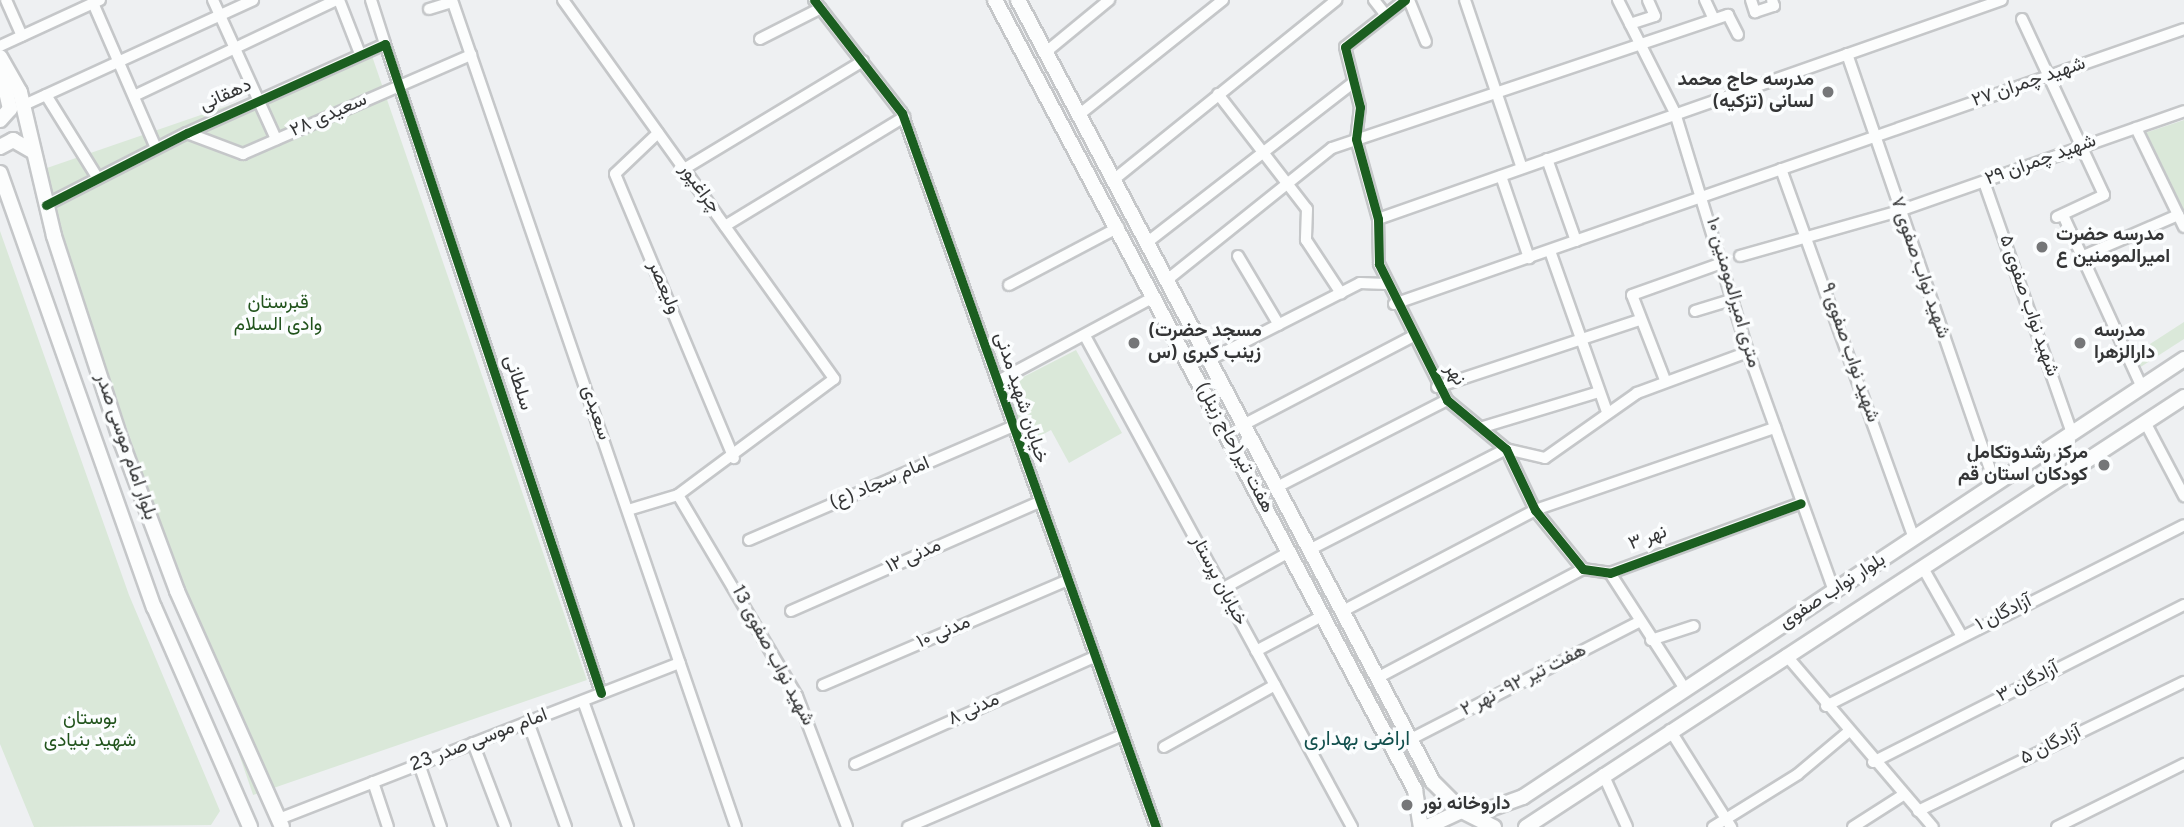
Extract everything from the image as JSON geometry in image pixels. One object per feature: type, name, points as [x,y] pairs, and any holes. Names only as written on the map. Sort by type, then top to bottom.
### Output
[{"type":"main road","name":"هفت تیر(حاج زینل)","points":[[995,0],[1119,227],[1415,790],[1421,827]]},
{"type":"main road","name":"هفت تیر(حاج زینل)","points":[[1018,0],[1117,177],[1167,280],[1433,782],[1469,813],[1494,827]]},
{"type":"main road","name":"بلوار امام موسی صدر","points":[[0,57],[24,105],[46,205],[173,579],[280,823]]},
{"type":"main road","points":[[0,65],[10,109],[0,120]]},
{"type":"main road","points":[[0,147],[22,141],[33,152]]},
{"type":"main road","name":"بلوار امام موسی صدر","points":[[0,173],[154,607],[250,827]]},
{"type":"main road","name":"بلوار نواب صفوی","points":[[1427,827],[1522,797],[1835,591],[1994,481],[2184,359]]},
{"type":"main road","name":"بلوار نواب صفوی","points":[[1531,822],[2183,399]]},
{"type":"main road","points":[[1415,790],[1428,794],[1433,782]]},
{"type":"main road","points":[[1522,797],[1520,813],[1531,822]]},
{"type":"street","points":[[6,0],[22,36]]},
{"type":"street","points":[[213,0],[276,139]]},
{"type":"street","points":[[24,105],[253,0]]},
{"type":"street","points":[[134,96],[234,46],[337,0],[359,54]]},
{"type":"street","points":[[371,0],[400,84]]},
{"type":"street","name":"چراغپور","points":[[563,0],[834,379],[734,458]]},
{"type":"street","points":[[1046,52],[1109,0]]},
{"type":"street","points":[[1080,114],[1223,0]]},
{"type":"street","points":[[1117,177],[1336,0]]},
{"type":"street","points":[[1374,0],[1385,14]]},
{"type":"street","points":[[1356,139],[1360,107],[1346,47],[1385,14],[1407,0],[1426,42]]},
{"type":"street","points":[[1465,0],[1522,168]]},
{"type":"street","name":"۱۰ متری امیرالمومنین","points":[[1618,0],[1675,113],[1704,195],[1719,264],[1748,352],[1835,591]]},
{"type":"street","points":[[1630,24],[1655,16],[1647,0]]},
{"type":"street","points":[[1705,0],[1714,19]]},
{"type":"street","points":[[1751,0],[1755,12],[1774,6],[1772,0]]},
{"type":"street","points":[[1378,219],[2002,0]]},
{"type":"street","points":[[0,46],[96,1],[118,63],[156,148]]},
{"type":"street","points":[[429,9],[452,1]]},
{"type":"street","name":"سعیدی","points":[[452,1],[736,827]]},
{"type":"street","points":[[760,39],[818,4]]},
{"type":"street","name":"خیابان شهید مدنی","points":[[818,4],[904,117],[998,381],[1037,503],[1156,827]]},
{"type":"street","points":[[1167,280],[1290,185],[1332,148],[1495,90],[1641,46],[1728,15],[1738,35]]},
{"type":"street","points":[[2022,19],[2104,195],[2060,216],[2141,385]]},
{"type":"street","name":"شهید چمران ۲۷","points":[[1394,304],[2184,29]]},
{"type":"street","name":"دهقانی","points":[[46,205],[187,133],[385,44]]},
{"type":"street","name":"شهید نواب صفوی ۷","points":[[1847,54],[1994,481]]},
{"type":"street","name":"سعیدی ۲۸","points":[[187,133],[243,154],[471,55]]},
{"type":"street","points":[[684,169],[863,61]]},
{"type":"street","points":[[1149,241],[1262,150],[1354,82]]},
{"type":"street","name":"سلطانی","points":[[400,84],[601,694]]},
{"type":"street","points":[[1218,94],[1307,209],[1306,240],[1341,293]]},
{"type":"street","points":[[46,95],[97,177]]},
{"type":"street","name":"شهید چمران ۲۹","points":[[1740,256],[1899,211],[2184,111]]},
{"type":"street","points":[[725,226],[904,117]]},
{"type":"street","points":[[2136,128],[2184,227]]},
{"type":"street","name":"ولیعصر","points":[[658,133],[615,174],[734,458]]},
{"type":"street","name":"نهر","points":[[1356,139],[1378,219],[1386,284],[1437,387],[1447,400],[1483,427],[1506,449],[1535,510],[1583,569]]},
{"type":"street","points":[[1547,159],[1576,241]]},
{"type":"street","name":"شهید نواب صفوی ۹","points":[[1781,169],[1914,538]]},
{"type":"street","points":[[1501,176],[1529,258]]},
{"type":"street","name":"شهید نواب صفوی ۵","points":[[1984,182],[2071,431]]},
{"type":"street","points":[[2081,257],[2178,215]]},
{"type":"street","points":[[1009,285],[1119,227]]},
{"type":"street","points":[[1550,251],[1607,412]]},
{"type":"street","points":[[1238,256],[1279,325]]},
{"type":"street","points":[[1665,380],[1632,295],[1719,264]]},
{"type":"street","points":[[1209,360],[1360,283],[1386,284]]},
{"type":"street","points":[[998,381],[1154,297]]},
{"type":"street","points":[[1695,311],[1731,300]]},
{"type":"street","points":[[1437,387],[1640,320]]},
{"type":"street","name":"خیابان پرستار","points":[[1085,335],[1352,827]]},
{"type":"street","points":[[1245,424],[1413,336]]},
{"type":"street","points":[[1309,550],[1506,449],[1545,458],[1607,412],[1665,380],[1748,352]]},
{"type":"street","points":[[1483,427],[1599,391]]},
{"type":"street","points":[[1277,487],[1447,400]]},
{"type":"street","points":[[2146,422],[2184,496]]},
{"type":"street","name":"امام سجاد (ع)","points":[[749,540],[1011,427]]},
{"type":"street","points":[[1341,612],[1535,510],[1651,468],[1775,428]]},
{"type":"street","points":[[628,510],[678,495],[734,458]]},
{"type":"street","name":"شهید نواب صفوی 13","points":[[678,495],[797,696],[847,827]]},
{"type":"street","name":"مدنی ۱۲","points":[[791,611],[1037,503]]},
{"type":"street","name":"نهر ۳","points":[[1610,573],[1699,538],[1801,503]]},
{"type":"street","name":"آزادگان ۱","points":[[1826,706],[1961,635],[2184,526]]},
{"type":"street","points":[[1222,589],[1289,552]]},
{"type":"street","points":[[1923,568],[1961,635]]},
{"type":"street","points":[[1379,677],[1583,569],[1610,573],[1637,622],[1685,689]]},
{"type":"street","name":"مدنی ۱۰","points":[[823,685],[1066,581]]},
{"type":"street","name":"آزادگان ۳","points":[[1873,762],[2184,605]]},
{"type":"street","points":[[1256,651],[1322,616]]},
{"type":"street","name":"هفت تیر ۹۲- نهر ۲","points":[[1412,739],[1637,622]]},
{"type":"street","points":[[1651,640],[1694,626]]},
{"type":"street","points":[[1786,655],[1873,762],[1933,827]]},
{"type":"street","name":"مدنی ۸","points":[[855,764],[1094,657]]},
{"type":"street","name":"امام موسی صدر 23","points":[[280,823],[373,782],[680,663]]},
{"type":"street","name":"آزادگان ۵","points":[[1918,811],[2184,682]]},
{"type":"street","points":[[1164,747],[1275,685]]},
{"type":"street","points":[[583,701],[628,827]]},
{"type":"street","points":[[528,722],[566,827]]},
{"type":"street","points":[[1670,730],[1728,823]]},
{"type":"street","points":[[1713,827],[1728,823],[1798,774],[1848,732]]},
{"type":"street","points":[[908,827],[1123,735]]},
{"type":"street","points":[[473,743],[505,827]]},
{"type":"street","points":[[419,764],[441,827]]},
{"type":"street","points":[[2057,827],[2184,764]]},
{"type":"street","points":[[1602,774],[1628,827]]},
{"type":"street","points":[[373,782],[388,827]]},
{"type":"street","points":[[1853,827],[1903,795]]},
{"type":"green space","name":"قبرستان وادی السلام","points":[[372,56],[587,680],[253,795],[38,171]]},
{"type":"green space","points":[[2184,120],[2184,215],[2145,133]]},
{"type":"green space","name":"بوستان شهید بنیادی","points":[[0,231],[129,595],[220,811],[211,825],[34,827],[0,744]]},
{"type":"green space","points":[[2184,322],[2184,339],[2139,368],[2133,355]]},
{"type":"green space","points":[[1076,350],[1122,433],[1069,463],[1051,430],[1027,443],[1006,386]]},
{"type":"cycle path","points":[[814,0],[902,113],[1156,827]]},
{"type":"cycle path","points":[[1405,0],[1345,47],[1360,107],[1356,139],[1378,219],[1379,264],[1447,400],[1506,449],[1535,510],[1583,569],[1610,573],[1801,503]]},
{"type":"cycle path","points":[[46,205],[187,133],[385,44],[601,693]]},
{"type":"place","name":"مدرسه حاج محمد لسانی (تزکیه)","points":[[1828,92]]},
{"type":"place","name":"مدرسه حضرت امیرالمومنین ع","points":[[2042,247]]},
{"type":"place","name":"(مسجد حضرت زینب کبری (س","points":[[1134,343]]},
{"type":"place","name":"مدرسه دارالزهرا","points":[[2080,343]]},
{"type":"place","name":"مرکز رشدوتکامل کودکان استان قم","points":[[2104,465]]},
{"type":"place","name":"داروخانه نور","points":[[1407,805]]},
{"type":"district","name":"اراضی بهداری","points":[[1357,740]]}]
